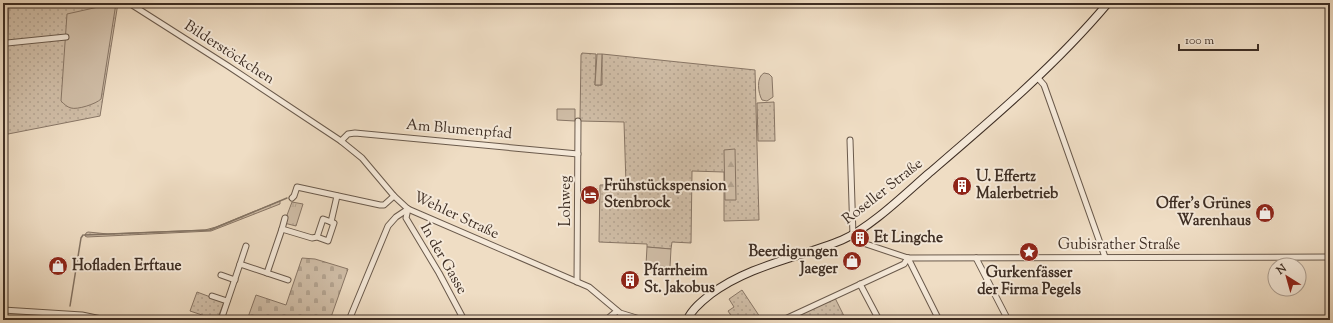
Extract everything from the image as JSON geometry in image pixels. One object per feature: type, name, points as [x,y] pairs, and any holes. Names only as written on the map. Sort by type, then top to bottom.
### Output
[{"type":"street","name":"Bilderstöckchen","points":[[129,3],[296,111]]},
{"type":"street","name":"Roseller Straße","points":[[686,320],[693,310],[703,301],[734,280],[765,266],[834,243],[852,235],[877,217],[1002,110],[1077,37],[1108,3]]},
{"type":"street","points":[[8,43],[66,37]]},
{"type":"street","points":[[1037,77],[1044,85],[1105,257]]},
{"type":"street","name":"Wehler Straße","points":[[296,111],[341,141],[366,162],[394,196],[408,209],[577,282],[592,290],[617,311]]},
{"type":"street","name":"Lohweg","points":[[577,282],[578,120]]},
{"type":"street","name":"Am Blumenpfad","points":[[341,141],[348,134],[355,132],[578,154]]},
{"type":"street","points":[[850,140],[852,235]]},
{"type":"street","points":[[292,198],[297,187],[381,205],[386,204],[394,196]]},
{"type":"street","points":[[331,222],[337,196]]},
{"type":"street","points":[[349,320],[388,226],[396,217],[408,209]]},
{"type":"street","name":"In der Gasse","points":[[408,209],[406,218],[439,273],[464,320]]},
{"type":"street","points":[[267,273],[285,218]]},
{"type":"street","points":[[282,229],[328,241],[334,223],[323,219],[317,237]]},
{"type":"street","name":"Gubisrather Straße","points":[[852,235],[857,240],[908,258],[1330,257]]},
{"type":"street","points":[[221,320],[246,246]]},
{"type":"street","points":[[783,320],[904,264],[908,258],[939,320]]},
{"type":"street","points":[[976,258],[1008,320]]},
{"type":"street","points":[[240,264],[288,280]]},
{"type":"street","points":[[221,275],[235,280]]},
{"type":"street","points":[[860,284],[879,320]]},
{"type":"street","points":[[212,296],[227,301]]},
{"type":"street","points":[[3,310],[82,315],[106,320]]},
{"type":"street","points":[[606,320],[617,311],[643,320]]},
{"type":"green space","points":[[3,3],[118,3],[100,116],[3,135],[3,81],[7,52],[9,6],[3,6]]},
{"type":"green space","points":[[116,3],[101,99],[86,106],[70,108],[61,101],[67,14]]},
{"type":"green space","points":[[582,53],[596,54],[595,85],[602,85],[602,54],[755,70],[759,220],[724,221],[724,172],[692,171],[691,243],[672,242],[671,249],[647,247],[647,244],[599,242],[600,185],[626,184],[624,122],[580,121]]},
{"type":"green space","points":[[597,54],[602,54],[601,85],[595,85]]},
{"type":"green space","points":[[764,73],[769,74],[772,77],[773,97],[767,101],[762,100],[759,89],[759,81],[761,75]]},
{"type":"green space","points":[[774,102],[775,141],[758,141],[757,103]]},
{"type":"green space","points":[[557,109],[575,109],[575,121],[557,120]]},
{"type":"green space","points":[[735,149],[736,200],[725,200],[724,150]]},
{"type":"green space","points":[[280,201],[280,204],[211,231],[85,236],[88,232],[108,234],[205,230]]},
{"type":"green space","points":[[292,202],[303,204],[296,226],[284,223]]},
{"type":"green space","points":[[647,247],[671,249],[670,267],[646,265]]},
{"type":"green space","points":[[302,258],[315,259],[348,269],[330,320],[247,320],[256,295],[286,305]]},
{"type":"green space","points":[[742,290],[762,320],[727,320],[732,317],[728,311],[734,307],[729,299]]},
{"type":"green space","points":[[197,292],[224,302],[217,320],[190,311]]},
{"type":"green space","points":[[835,298],[846,320],[791,319]]},
{"type":"waterway","points":[[84,235],[210,230],[287,198]]},
{"type":"waterway","points":[[70,306],[81,238],[83,235]]},
{"type":"place","name":"U. Effertz Malerbetrieb","points":[[962,186]]},
{"type":"place","name":"Frühstückspension Stenbrock","points":[[590,195]]},
{"type":"place","name":"Offer's Grünes Warenhaus","points":[[1265,213]]},
{"type":"place","name":"Et Lingche","points":[[860,238]]},
{"type":"place","name":"Gurkenfässer der Firma Pegels","points":[[1029,252]]},
{"type":"place","name":"Beerdigungen Jaeger","points":[[852,261]]},
{"type":"place","name":"Hofladen Erftaue","points":[[58,266]]},
{"type":"place","name":"Pfarrheim St. Jakobus","points":[[630,280]]}]
